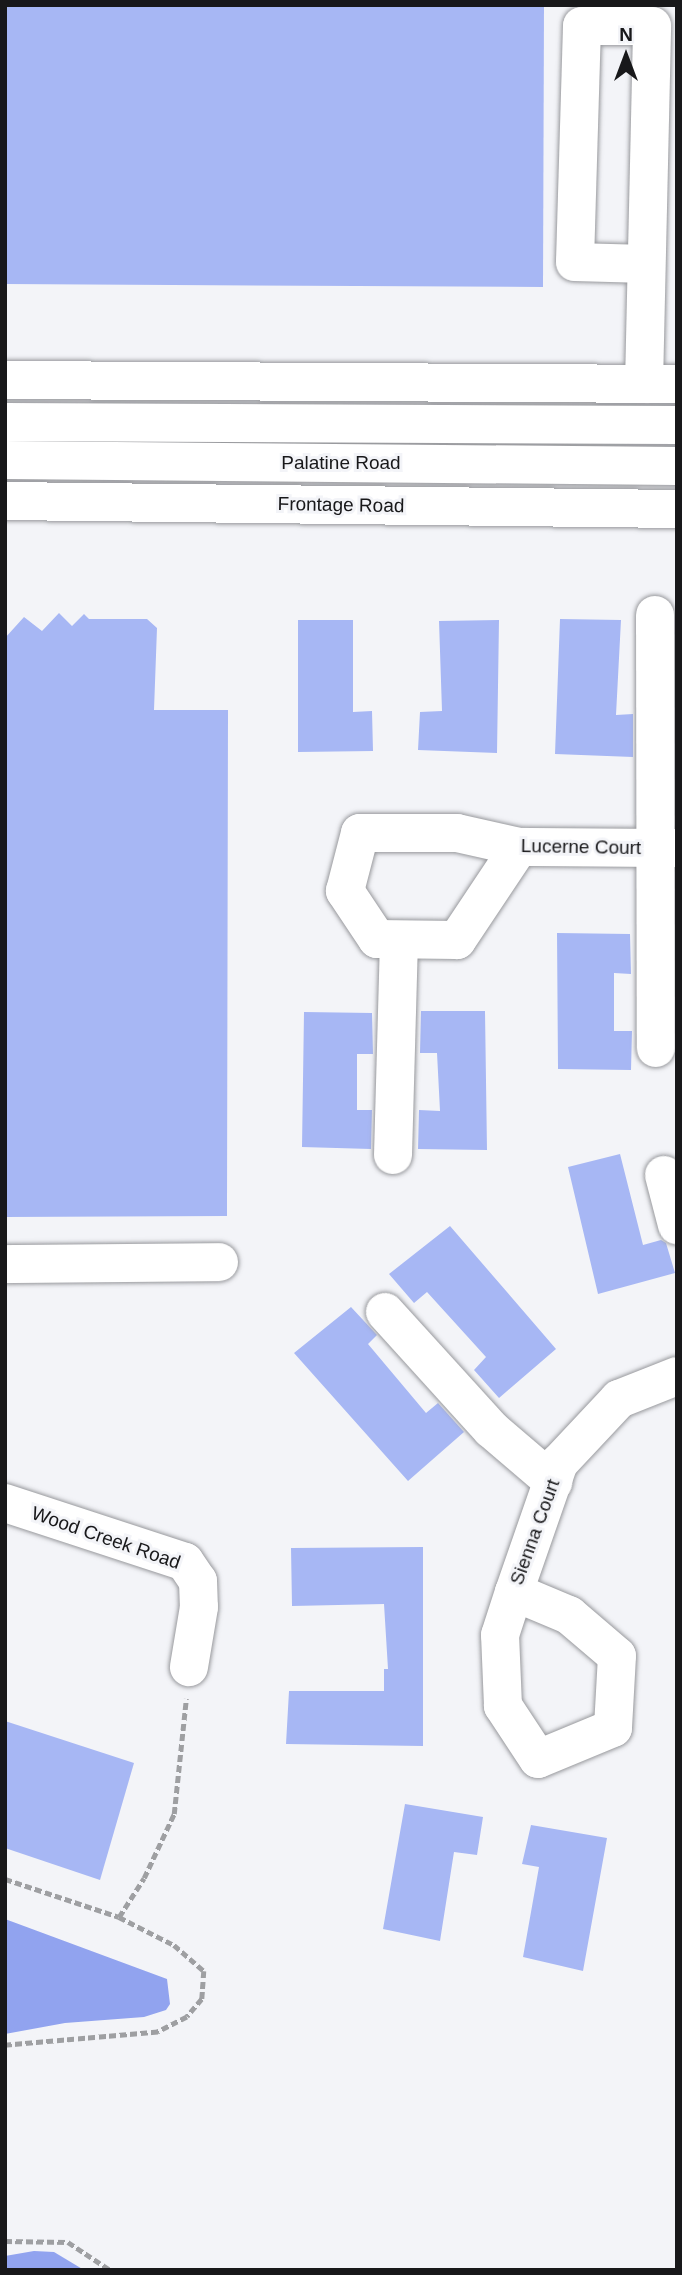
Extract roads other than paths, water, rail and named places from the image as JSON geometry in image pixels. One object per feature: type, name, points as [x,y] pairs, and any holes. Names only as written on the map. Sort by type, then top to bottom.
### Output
[{"type":"main road","points":[[5,380],[660,384],[646,264],[652,26],[582,26],[575,262],[646,264]]},
{"type":"main road","name":"Palatine Road","points":[[5,422],[677,425]]},
{"type":"main road","name":"Palatine Road","points":[[5,460],[677,466]]},
{"type":"main road","name":"Frontage Road","points":[[5,501],[677,509]]},
{"type":"main road","points":[[655,615],[666,848],[656,1048]]},
{"type":"main road","name":"Lucerne Court","points":[[399,940],[377,939],[345,891],[360,833],[457,833],[519,847],[666,848]]},
{"type":"main road","points":[[393,1155],[399,940],[457,940],[519,847]]},
{"type":"main road","points":[[664,1175],[677,1225]]},
{"type":"main road","points":[[5,1264],[219,1262]]},
{"type":"main road","points":[[385,1312],[491,1429],[553,1482]]},
{"type":"main road","name":"Sienna Court","points":[[514,1592],[569,1615],[617,1656],[613,1728],[538,1759],[503,1706],[500,1635],[514,1592],[559,1463],[619,1399],[677,1376]]},
{"type":"main road","name":"Wood Creek Road","points":[[5,1503],[185,1562],[198,1581],[190,1667]]},
{"type":"water","points":[[5,1919],[167,1979],[170,2004],[166,2010],[144,2017],[65,2023],[5,2034]]},
{"type":"water","points":[[34,2251],[54,2252],[84,2270],[5,2270],[5,2256]]}]
